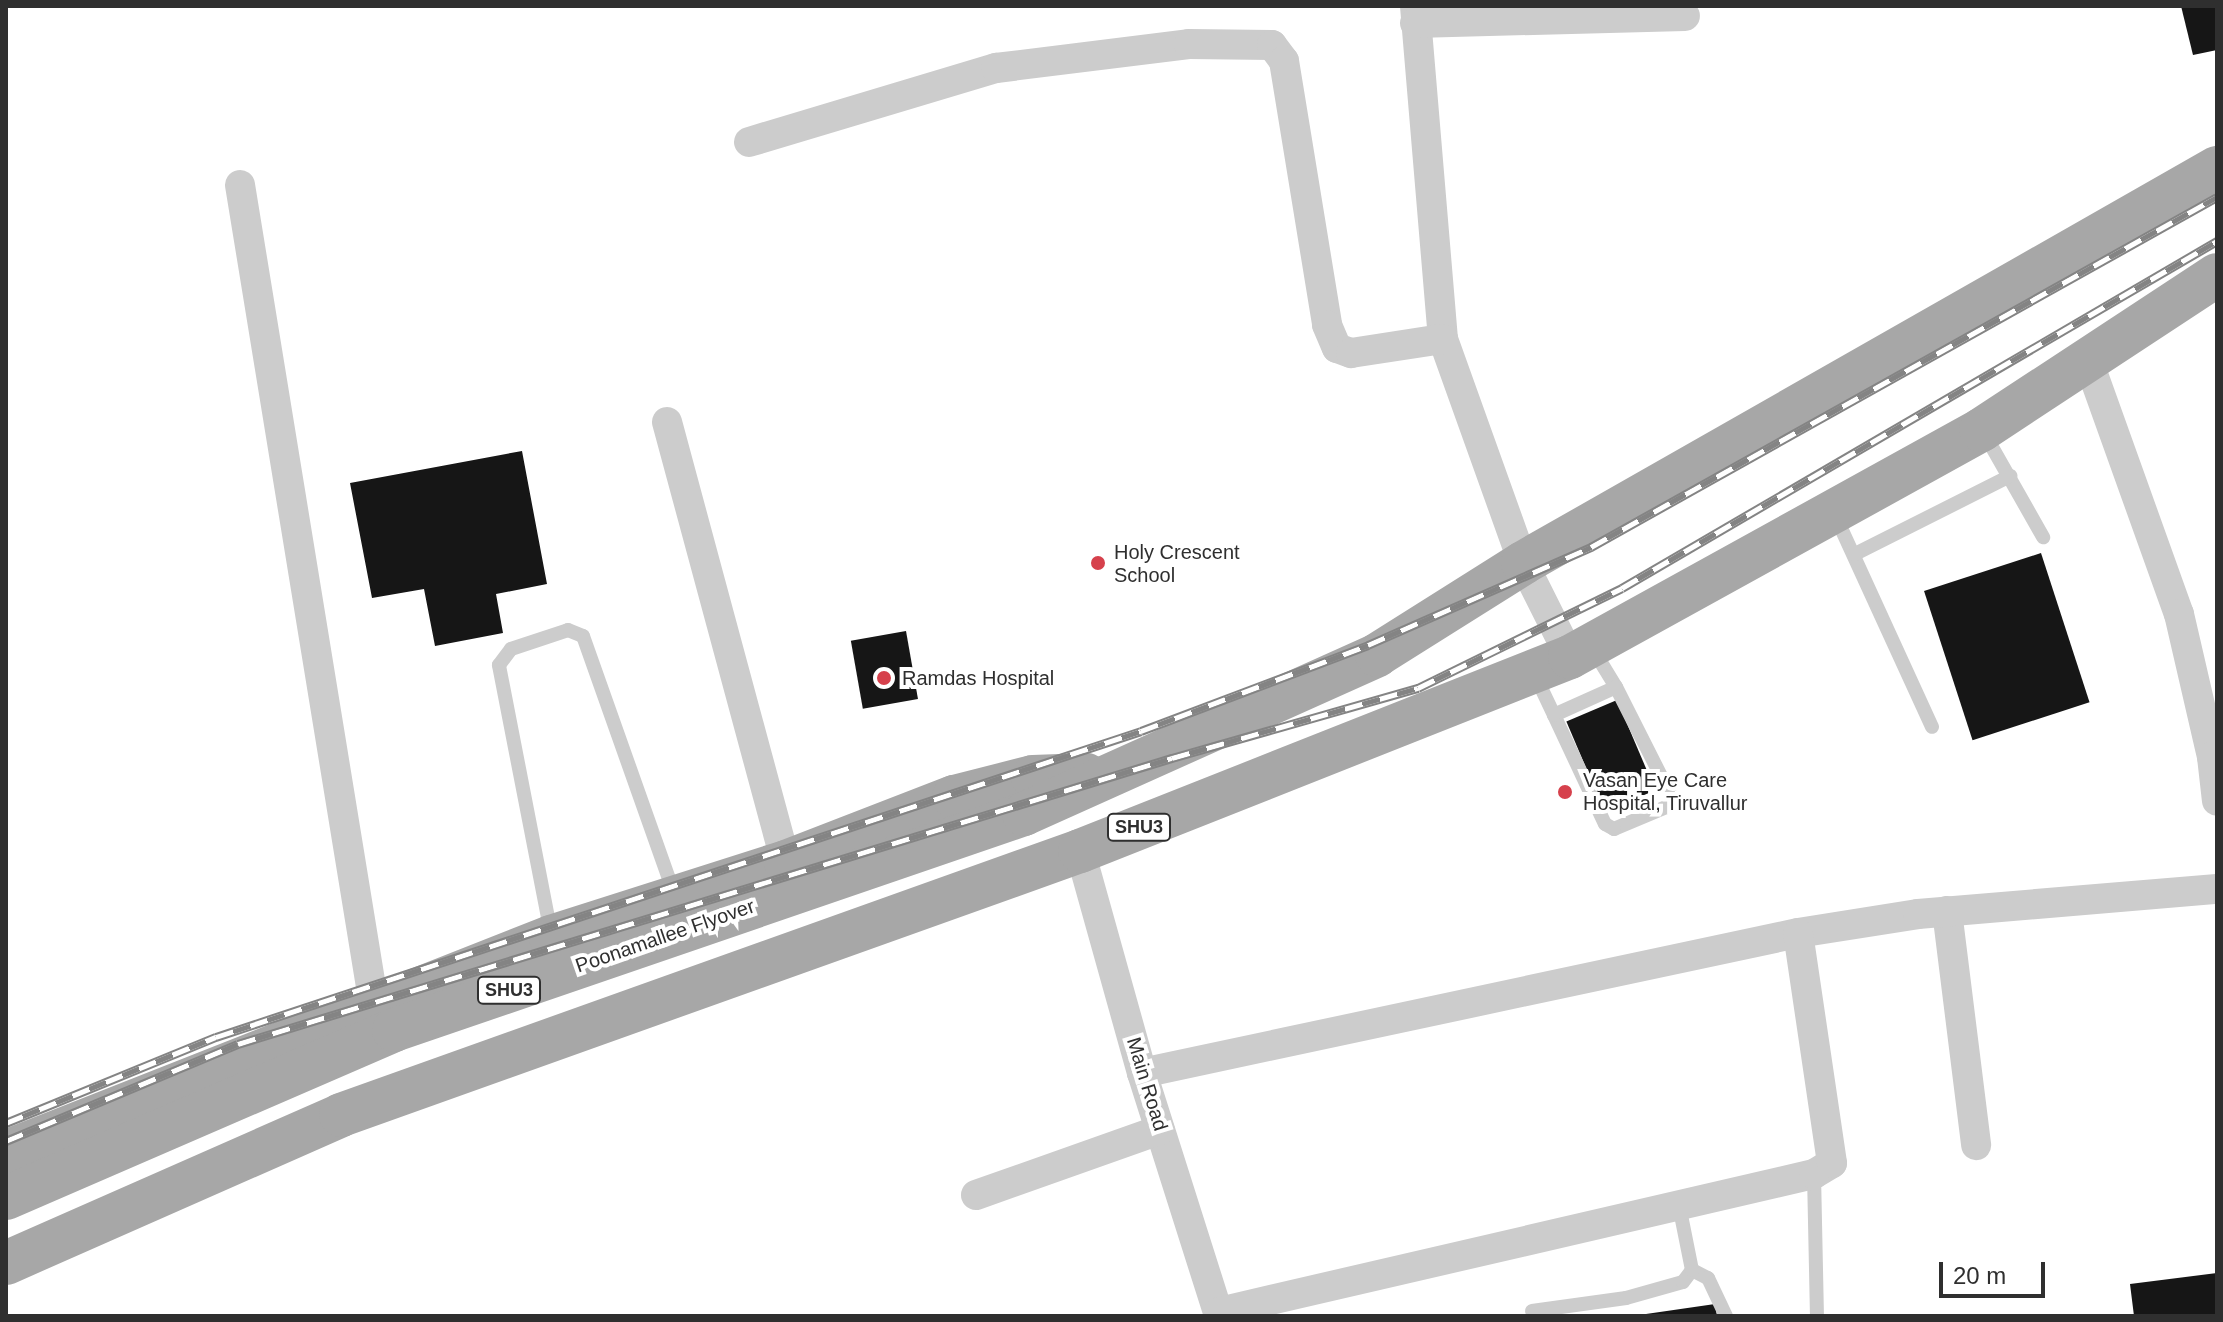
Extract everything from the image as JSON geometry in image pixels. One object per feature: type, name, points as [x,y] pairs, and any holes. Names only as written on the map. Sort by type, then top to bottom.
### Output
[{"type":"main road","name":"SHU3","points":[[1105,775],[1377,655],[1523,563],[2217,168]]},
{"type":"main road","name":"SHU3","points":[[6,1263],[341,1115],[1080,851],[1565,658],[1981,430],[2089,363],[2217,275]]},
{"type":"main road","points":[[6,1152],[551,937],[786,862],[954,797],[1033,777],[1105,775]]},
{"type":"main road","name":"Poonamallee Flyover","points":[[6,1198],[288,1073],[409,1025],[1024,814],[1105,775]]},
{"type":"street","points":[[1565,658],[1523,563],[1443,339],[1415,15],[1685,16]]},
{"type":"street","points":[[749,142],[996,68],[1189,44],[1272,45],[1284,61],[1327,325],[1337,348],[1351,353],[1443,339]]},
{"type":"street","points":[[240,185],[374,1005]]},
{"type":"street","points":[[2089,363],[2179,614],[2215,756],[2217,801]]},
{"type":"street","points":[[667,422],[786,862]]},
{"type":"street","name":"Main Road","points":[[1080,851],[1142,1073],[1219,1314]]},
{"type":"street","points":[[1142,1073],[1798,933],[1947,911],[2217,889]]},
{"type":"street","points":[[1947,911],[1976,1145]]},
{"type":"street","points":[[1219,1314],[1814,1174],[1832,1163],[1798,933]]},
{"type":"street","points":[[976,1195],[1160,1130]]},
{"type":"lane","points":[[1981,430],[2043,537]]},
{"type":"lane","points":[[1855,554],[2010,476]]},
{"type":"lane","points":[[1833,511],[1932,727]]},
{"type":"lane","points":[[551,937],[499,665],[511,649],[568,630],[583,636],[675,895]]},
{"type":"lane","points":[[1565,658],[1616,687],[1669,791],[1671,805],[1609,829],[1554,715],[1565,658]]},
{"type":"lane","points":[[1554,715],[1616,687]]},
{"type":"lane","points":[[1814,1174],[1817,1316]]},
{"type":"lane","points":[[1532,1311],[1626,1298],[1683,1282],[1692,1270],[1679,1205]]},
{"type":"lane","points":[[1692,1270],[1708,1278],[1726,1316]]},
{"type":"building","points":[[2181,6],[2217,6],[2217,50],[2193,55]]},
{"type":"building","points":[[522,451],[547,584],[496,594],[503,633],[435,646],[424,589],[372,598],[350,483]]},
{"type":"building","points":[[2041,553],[2090,702],[1973,740],[1924,591]]},
{"type":"building","points":[[906,631],[918,699],[863,709],[851,641]]},
{"type":"building","points":[[1617,700],[1655,790],[1605,812],[1566,721]]},
{"type":"building","points":[[2217,1273],[2217,1316],[2134,1316],[2130,1284]]},
{"type":"building","points":[[1715,1304],[1717,1316],[1646,1314]]},
{"type":"railway","points":[[6,1123],[216,1037],[1141,731],[1368,645],[1591,547],[2217,197]]},
{"type":"railway","points":[[6,1141],[238,1044],[1172,758],[1418,688],[1622,588],[2217,241]]},
{"type":"place","name":"Holy Crescent School","points":[[1098,563]]},
{"type":"place","name":"Ramdas Hospital","points":[[884,678]]},
{"type":"place","name":"Vasan Eye Care Hospital, Tiruvallur","points":[[1565,792]]}]
